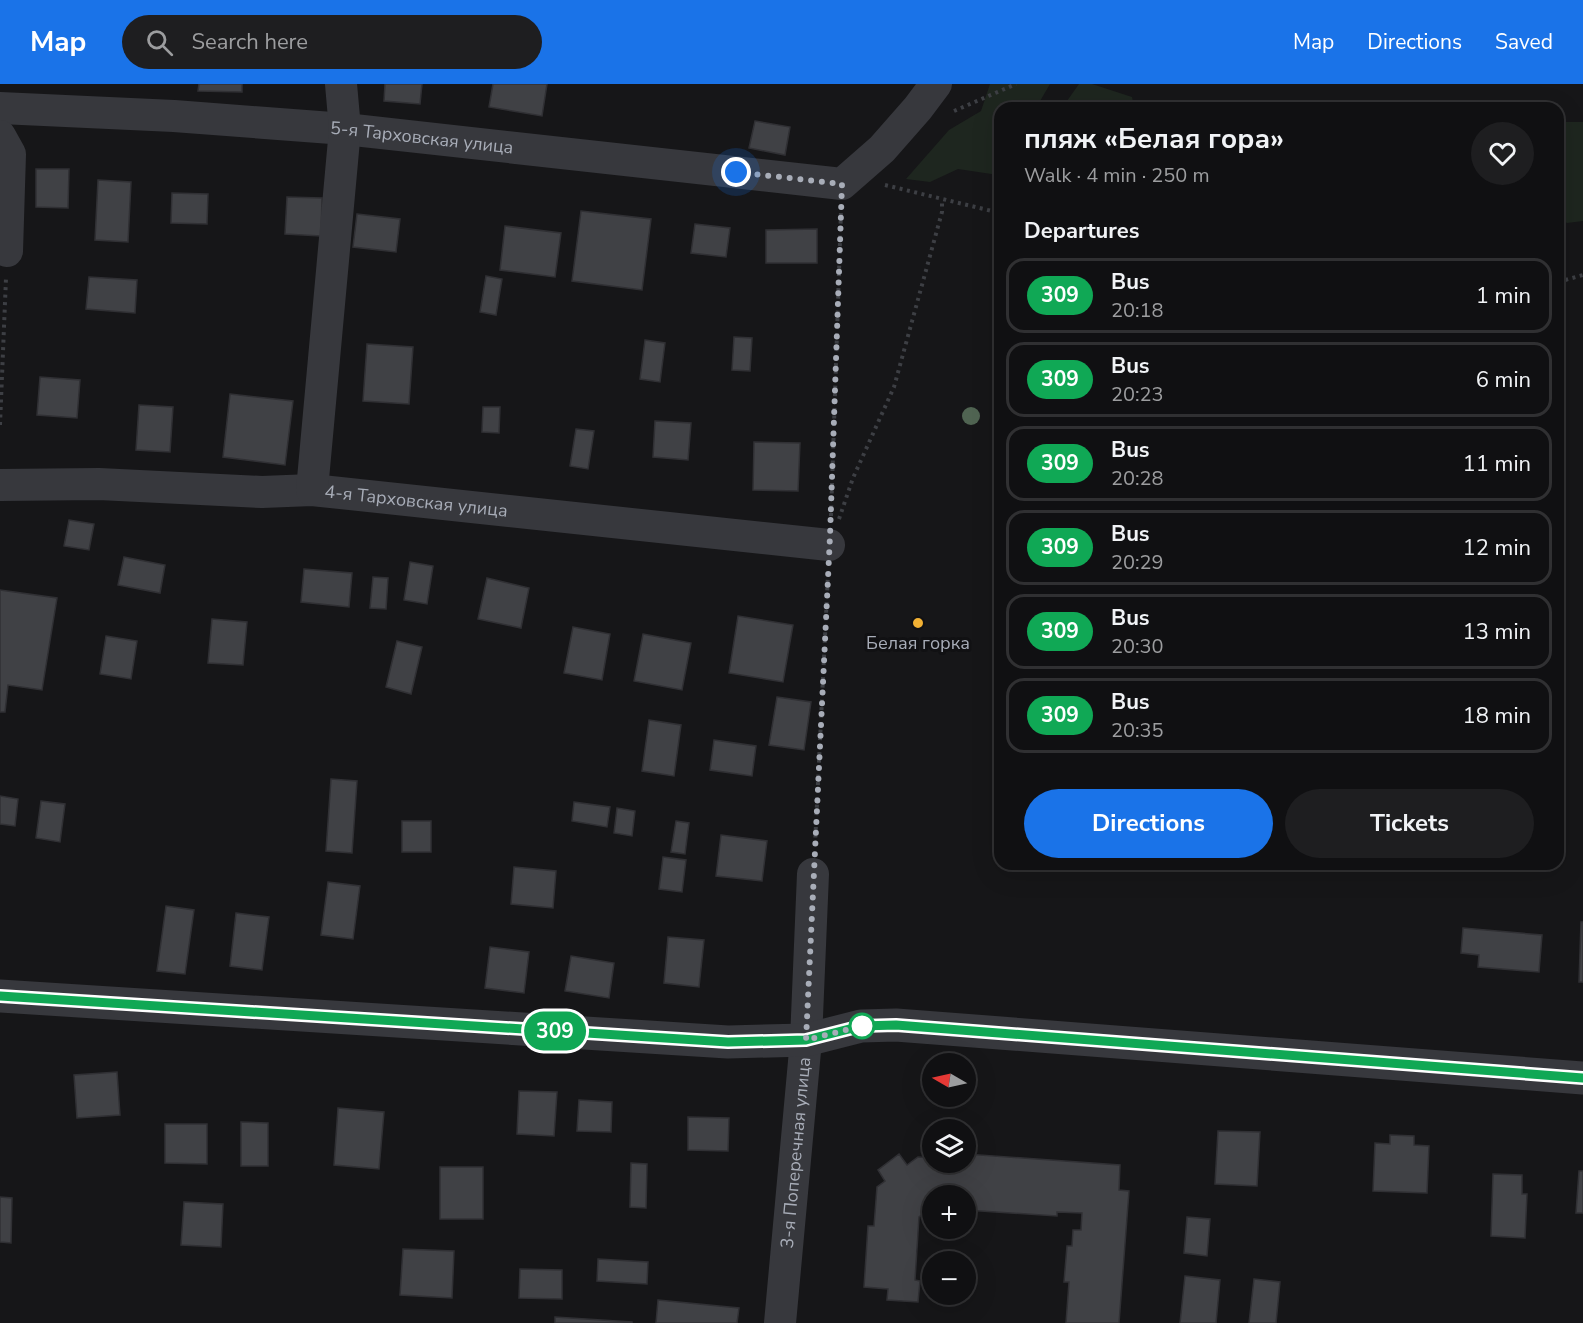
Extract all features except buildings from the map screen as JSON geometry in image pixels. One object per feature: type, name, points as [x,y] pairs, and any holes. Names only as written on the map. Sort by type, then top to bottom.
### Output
[{"type":"street","points":[[312,490],[345,129],[341,84]]},
{"type":"street","points":[[842,184],[882,149],[936,84]]},
{"type":"street","name":"5-я Тарховская улица","points":[[0,108],[174,116],[345,129],[842,184]]},
{"type":"street","points":[[0,136],[10,154],[7,251]]},
{"type":"street","name":"4-я Тарховская улица","points":[[0,485],[99,484],[262,492],[312,490],[830,545]]},
{"type":"street","name":"3-я Поперечная улица","points":[[780,1323],[806,1040],[813,874]]},
{"type":"street","points":[[0,996],[728,1042],[806,1040],[861,1026],[896,1025],[1583,1078]]},
{"type":"path","points":[[813,874],[830,545],[842,184],[878,183],[994,212]]},
{"type":"path","points":[[830,545],[854,478],[894,387],[942,212],[942,199]]},
{"type":"path","points":[[0,425],[7,251]]},
{"type":"path","points":[[1564,280],[1583,275]]},
{"type":"shaded area","points":[[990,84],[1050,84],[1040,102],[994,102],[994,174],[958,169],[930,182],[906,179],[949,130],[981,111]]},
{"type":"shaded area","points":[[1079,84],[1092,84],[1132,97],[1133,102],[1066,102]]},
{"type":"shaded area","points":[[1564,122],[1583,122],[1583,221],[1567,223],[1564,221]]},
{"type":"bus line","name":"309","points":[[0,996],[728,1042],[806,1040],[861,1026],[896,1025],[1583,1078]]},
{"type":"place","name":"Белая горка","points":[[918,623]]},
{"type":"route","points":[[736,172],[842,184],[830,536],[806,1040],[862,1026]]}]
